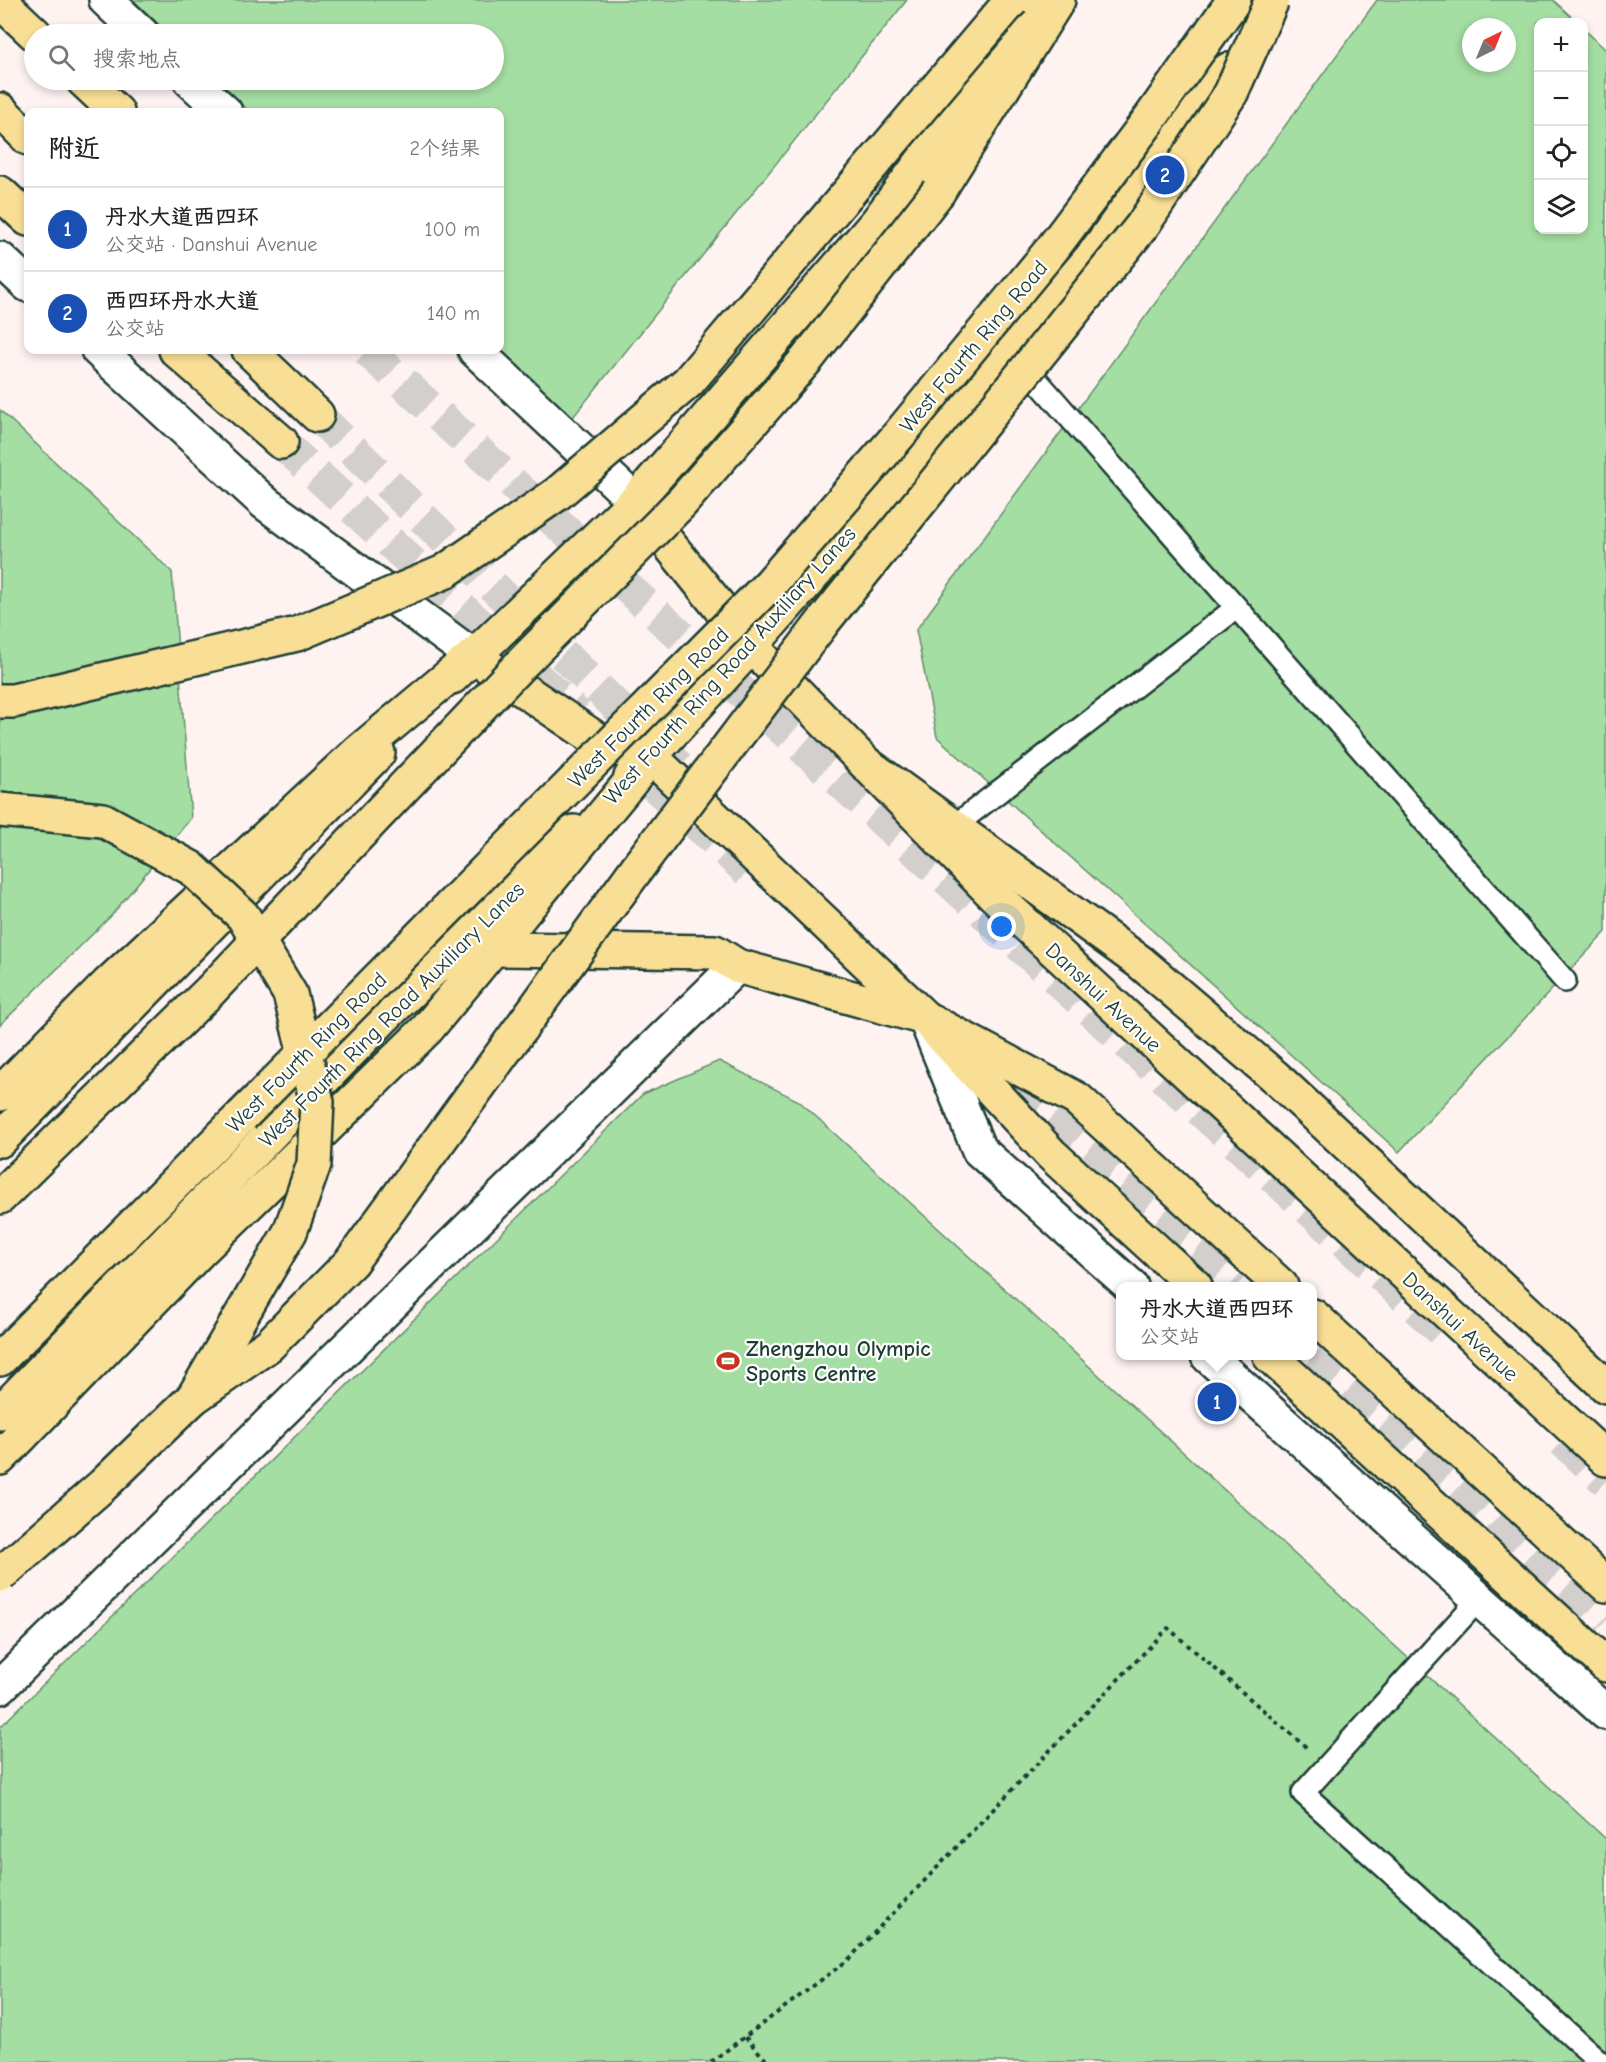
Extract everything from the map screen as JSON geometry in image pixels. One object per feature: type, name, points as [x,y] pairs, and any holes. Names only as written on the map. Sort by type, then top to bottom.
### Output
[{"type":"main road","points":[[0,701],[13,700],[297,634],[444,572],[557,494],[688,382],[1012,0]]},
{"type":"main road","points":[[0,1140],[473,656],[635,501],[877,222],[1042,0]]},
{"type":"main road","points":[[0,1197],[211,990],[520,665],[682,502],[807,358],[938,192],[1058,0]]},
{"type":"main road","name":"West Fourth Ring Road","points":[[0,1359],[770,584],[898,436],[1052,249],[1149,120],[1234,0]]},
{"type":"main road","points":[[0,1575],[103,1485],[193,1398],[269,1345],[351,1262],[639,864],[823,622],[1142,226],[1231,93],[1272,0]]},
{"type":"main road","name":"West Fourth Ring Road Auxiliary Lanes","points":[[0,1413],[382,1019],[651,757],[752,646],[1093,256],[1280,0]]},
{"type":"main road","points":[[0,1],[24,24]]},
{"type":"main road","points":[[94,90],[113,108]]},
{"type":"main road","points":[[0,110],[24,134]]},
{"type":"main road","points":[[0,194],[24,215]]},
{"type":"main road","points":[[181,354],[281,442]]},
{"type":"main road","points":[[253,354],[317,415]]},
{"type":"main road","name":"Danshui Avenue","points":[[635,501],[752,646],[993,894],[1606,1459]]},
{"type":"main road","points":[[473,656],[608,747],[651,757],[925,1018],[1051,1154],[1190,1282]]},
{"type":"main road","points":[[0,1094],[108,984],[356,754],[473,656]]},
{"type":"main road","points":[[0,1458],[207,1245],[428,1029],[651,757]]},
{"type":"main road","points":[[866,763],[1140,962],[1275,1077],[1606,1386]]},
{"type":"main road","points":[[0,810],[103,820],[191,868],[243,916],[290,994],[317,1102],[314,1164],[290,1232],[193,1398]]},
{"type":"main road","points":[[493,949],[714,952],[738,966],[925,1018],[1077,1099],[1276,1282]]},
{"type":"main road","points":[[1317,1320],[1606,1585]]},
{"type":"main road","points":[[1274,1360],[1606,1665]]},
{"type":"street","points":[[106,0],[131,24]]},
{"type":"street","points":[[201,90],[221,108]]},
{"type":"street","points":[[0,259],[24,281]]},
{"type":"street","points":[[102,354],[265,503],[473,656]]},
{"type":"street","points":[[479,354],[635,501]]},
{"type":"street","points":[[0,1687],[738,966]]},
{"type":"street","points":[[925,1018],[979,1150],[1125,1282]]},
{"type":"street","points":[[1212,1360],[1606,1713]]},
{"type":"lane","points":[[1010,351],[1565,981]]},
{"type":"lane","points":[[953,827],[1236,608]]},
{"type":"lane","points":[[1479,1599],[1303,1793],[1600,2062]]},
{"type":"path","points":[[711,2062],[848,1960],[1168,1628],[1327,1767]]},
{"type":"path","points":[[745,2037],[768,2062]]},
{"type":"green space","points":[[133,0],[907,0],[570,421],[500,354],[504,354],[504,108],[246,108],[227,90],[504,90],[504,24],[158,24]]},
{"type":"green space","points":[[1377,0],[1553,0],[1573,18],[1534,18],[1534,234],[1588,234],[1588,33],[1606,50],[1606,932],[1399,1152],[937,737],[916,630]]},
{"type":"green space","points":[[0,410],[172,572],[191,818],[111,916],[0,1025]]},
{"type":"green space","name":"Zhengzhou Olympic Sports Centre","points":[[719,1061],[799,1101],[1606,1839],[1606,2062],[0,2062],[0,1727],[643,1094]]},
{"type":"tunnel","points":[[371,354],[1450,1338]]},
{"type":"tunnel","points":[[317,415],[679,767]]},
{"type":"tunnel","points":[[281,442],[578,715]]},
{"type":"tunnel","points":[[618,752],[748,871]]},
{"type":"tunnel","points":[[978,1053],[1233,1282]]},
{"type":"tunnel","points":[[1317,1360],[1606,1620]]},
{"type":"tunnel","points":[[1563,1441],[1606,1481]]},
{"type":"place","name":"西四环丹水大道","points":[[1165,175]]},
{"type":"place","name":"Zhengzhou Olympic Sports Centre","points":[[728,1361]]},
{"type":"place","name":"丹水大道西四环","points":[[1217,1402]]}]
